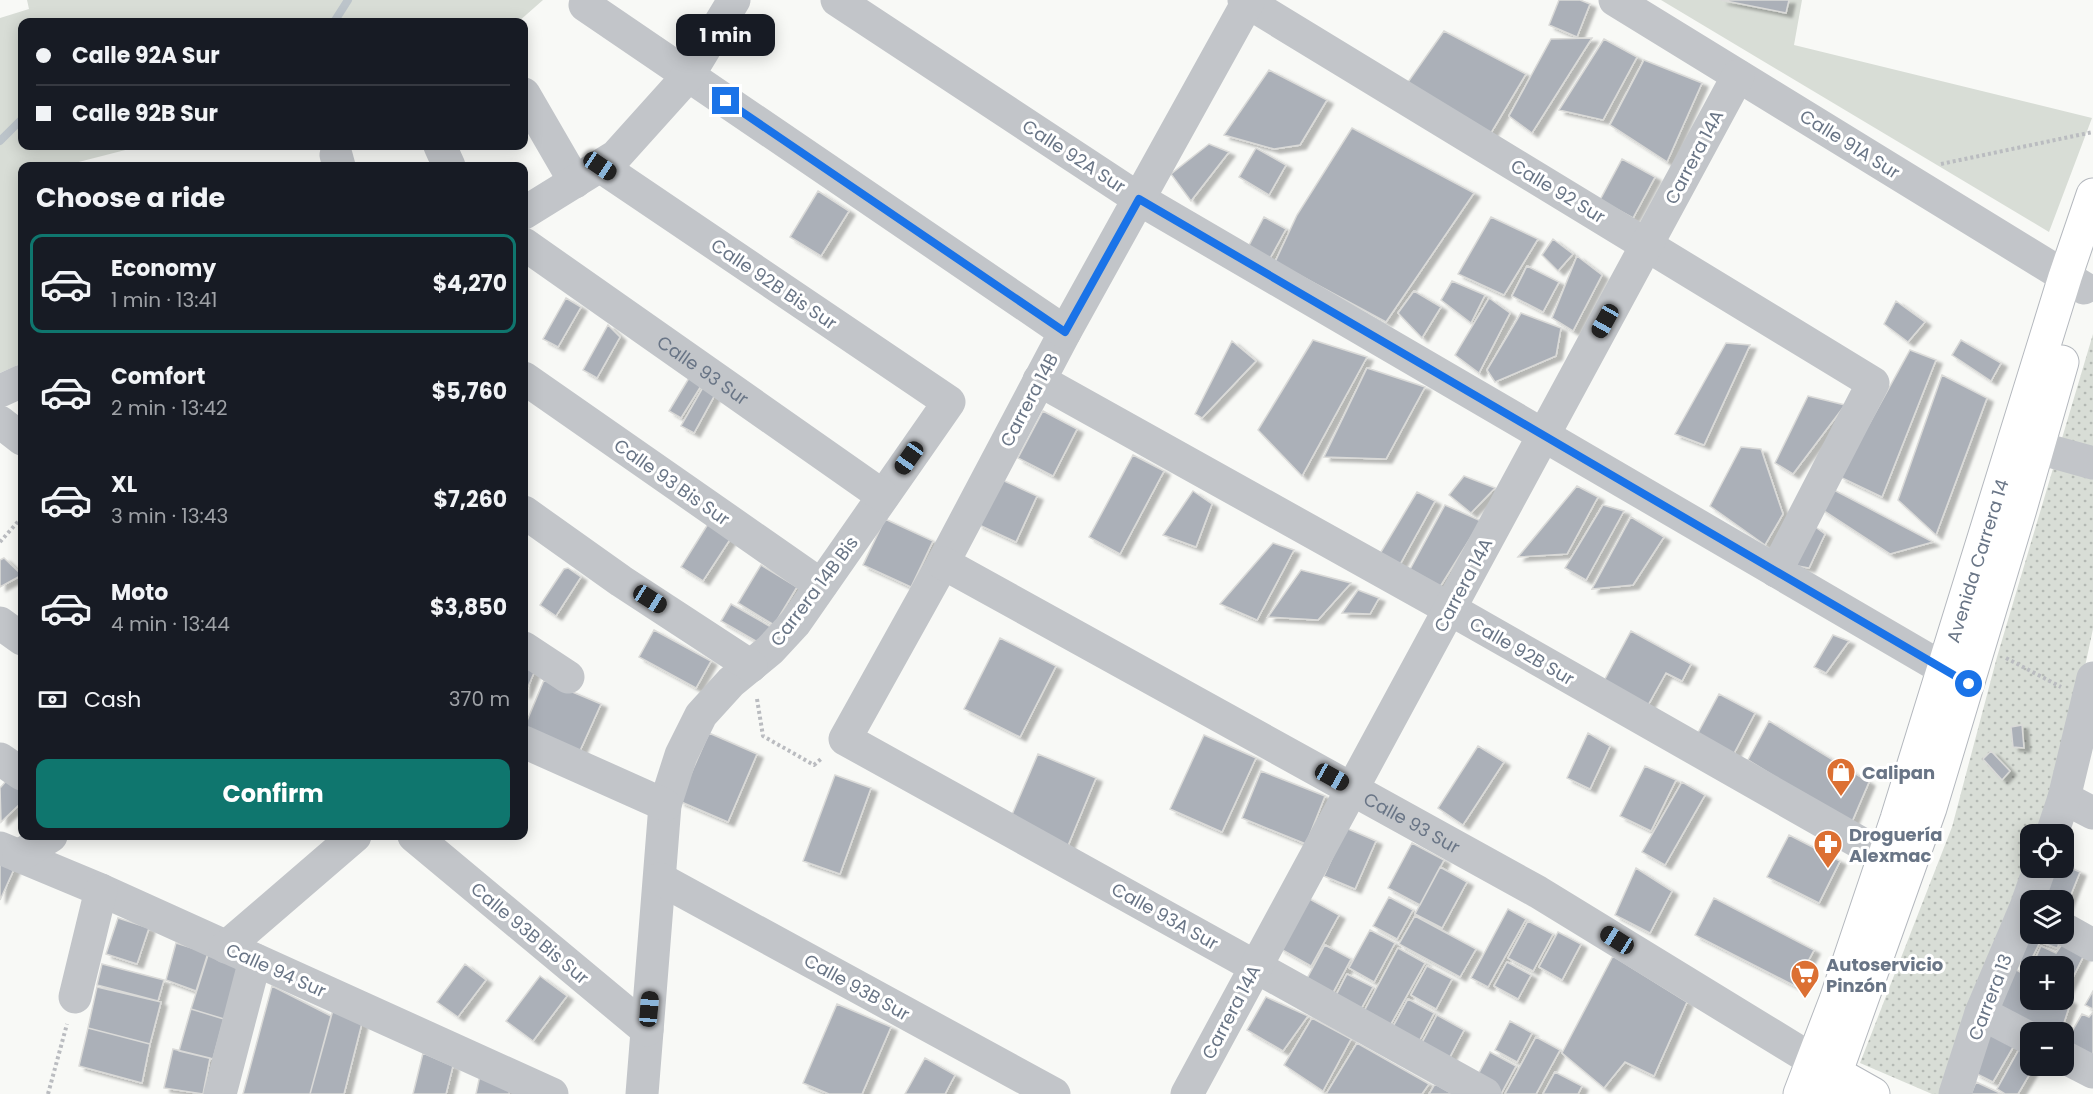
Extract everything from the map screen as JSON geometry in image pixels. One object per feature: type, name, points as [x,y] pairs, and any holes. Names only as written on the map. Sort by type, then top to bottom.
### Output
[{"type":"main road","name":"Avenida Carrera 14","points":[[1800,1094],[1826,1076],[1897,864],[2026,445],[2081,275],[2093,195]]},
{"type":"main road","name":"Avenida Carrera 14","points":[[1956,677],[1981,644],[2026,445]]},
{"type":"main road","name":"Calle 93 Sur","points":[[1826,1076],[1873,1094]]},
{"type":"street","points":[[528,211],[616,156],[688,76],[734,0]]},
{"type":"street","name":"Calle 92A Sur","points":[[837,0],[1139,199],[1956,677]]},
{"type":"street","name":"Calle 91A Sur","points":[[1615,0],[1897,173],[2081,275]]},
{"type":"street","name":"Carrera 14B","points":[[845,739],[1247,1]]},
{"type":"street","name":"Calle 92 Sur","points":[[1247,1],[1873,383],[1776,571]]},
{"type":"street","points":[[585,5],[1065,332]]},
{"type":"street","name":"Carrera 14A","points":[[1187,1094],[1738,76]]},
{"type":"street","name":"Calle 92B Bis Sur","points":[[528,99],[587,174],[949,402]]},
{"type":"street","name":"Calle 93 Sur","points":[[528,247],[883,496]]},
{"type":"street","name":"Calle 92B Sur","points":[[1039,380],[1450,609],[1897,864]]},
{"type":"street","name":"Calle 93 Bis Sur","points":[[528,381],[821,585]]},
{"type":"street","points":[[0,391],[18,383]]},
{"type":"street","name":"Carrera 14B Bis","points":[[642,1094],[665,806],[681,755],[701,715],[731,682],[770,650],[795,623],[949,402]]},
{"type":"street","points":[[0,422],[18,436]]},
{"type":"street","points":[[2026,445],[2093,464]]},
{"type":"street","points":[[528,515],[621,581],[751,666]]},
{"type":"street","name":"Calle 93 Sur","points":[[943,562],[1538,892],[1826,1076]]},
{"type":"street","points":[[0,623],[18,636]]},
{"type":"street","points":[[528,651],[568,677]]},
{"type":"street","points":[[2055,824],[2091,694]]},
{"type":"street","name":"Calle 93A Sur","points":[[845,739],[1485,1094]]},
{"type":"street","points":[[528,744],[665,806]]},
{"type":"street","points":[[0,759],[18,771]]},
{"type":"street","points":[[2064,798],[2093,813]]},
{"type":"street","points":[[10,852],[41,840]]},
{"type":"street","points":[[226,947],[350,840]]},
{"type":"street","name":"Calle 93B Bis Sur","points":[[419,840],[647,1030]]},
{"type":"street","name":"Calle 94 Sur","points":[[10,852],[101,890],[552,1094]]},
{"type":"street","name":"Calle 93B Sur","points":[[660,879],[1054,1094]]},
{"type":"street","points":[[75,997],[101,890]]},
{"type":"street","name":"Carrera 13","points":[[1955,1094],[1981,1013],[2020,927]]},
{"type":"street","points":[[2074,935],[2093,945]]},
{"type":"street","points":[[220,1094],[255,960]]},
{"type":"street","points":[[1981,1013],[2020,1033]]},
{"type":"street","points":[[2074,1062],[2093,1072]]},
{"type":"path","points":[[1897,173],[2093,132]]},
{"type":"path","points":[[0,542],[18,521]]},
{"type":"path","points":[[1981,644],[2091,694]]},
{"type":"path","points":[[751,666],[763,736],[814,765],[845,739]]},
{"type":"path","points":[[48,1094],[75,997]]},
{"type":"shaded area","points":[[27,0],[543,0],[523,18],[18,18],[18,150],[125,150],[79,162],[18,162],[18,365],[0,373],[0,18],[29,9]]},
{"type":"shaded area","points":[[1661,0],[1802,0],[1794,45],[2092,118],[2049,232]]},
{"type":"shaded area","points":[[2093,334],[2093,629],[2062,774],[2044,824],[2020,824],[2020,878],[2024,878],[1946,1094],[1932,1094],[1860,1063],[1952,827],[1997,657]]},
{"type":"building","points":[[1559,0],[1580,0],[1590,4],[1577,37],[1549,25]]},
{"type":"building","points":[[1721,0],[1789,0],[1786,13]]},
{"type":"building","points":[[1444,31],[1526,74],[1488,138],[1406,85]]},
{"type":"building","points":[[1592,38],[1532,133],[1509,116],[1551,39]]},
{"type":"building","points":[[1604,39],[1637,57],[1603,120],[1559,110]]},
{"type":"building","points":[[1644,60],[1702,83],[1667,162],[1610,125]]},
{"type":"building","points":[[1269,70],[1327,100],[1300,145],[1274,149],[1224,135]]},
{"type":"building","points":[[1352,128],[1474,193],[1386,322],[1275,262],[1297,215]]},
{"type":"building","points":[[1209,144],[1229,152],[1191,201],[1171,174]]},
{"type":"building","points":[[1256,148],[1286,165],[1269,195],[1239,177]]},
{"type":"building","points":[[1622,159],[1655,177],[1633,218],[1600,200]]},
{"type":"building","points":[[818,191],[849,211],[821,256],[790,237]]},
{"type":"building","points":[[1264,217],[1286,229],[1268,262],[1246,251]]},
{"type":"building","points":[[1491,217],[1538,239],[1504,295],[1458,274]]},
{"type":"building","points":[[1553,239],[1573,254],[1558,271],[1542,255]]},
{"type":"building","points":[[1577,256],[1602,275],[1573,331],[1552,318]]},
{"type":"building","points":[[1527,266],[1559,282],[1543,312],[1512,296]]},
{"type":"building","points":[[1452,281],[1485,295],[1471,323],[1441,300]]},
{"type":"building","points":[[1414,291],[1441,307],[1422,338],[1398,313]]},
{"type":"building","points":[[566,298],[581,307],[558,347],[543,339]]},
{"type":"building","points":[[1489,298],[1510,313],[1479,373],[1455,355]]},
{"type":"building","points":[[1896,301],[1925,322],[1908,342],[1884,324]]},
{"type":"building","points":[[1521,313],[1561,328],[1556,356],[1495,382],[1487,370]]},
{"type":"building","points":[[608,325],[620,337],[597,378],[583,370]]},
{"type":"building","points":[[1313,340],[1367,357],[1302,476],[1258,430]]},
{"type":"building","points":[[1961,340],[2001,363],[1991,381],[1952,355]]},
{"type":"building","points":[[1232,341],[1256,361],[1202,418],[1195,414]]},
{"type":"building","points":[[1726,343],[1750,345],[1704,445],[1675,434]]},
{"type":"building","points":[[1910,350],[1936,360],[1882,497],[1840,477]]},
{"type":"building","points":[[1367,368],[1425,387],[1386,459],[1324,457]]},
{"type":"building","points":[[1942,375],[1987,398],[1936,535],[1898,500]]},
{"type":"building","points":[[689,378],[701,386],[681,418],[669,411]]},
{"type":"building","points":[[705,384],[717,391],[694,433],[681,426]]},
{"type":"building","points":[[1808,396],[1845,405],[1793,474],[1775,463]]},
{"type":"building","points":[[1043,411],[1077,429],[1053,476],[1018,458]]},
{"type":"building","points":[[1741,447],[1761,449],[1783,514],[1765,545],[1710,506]]},
{"type":"building","points":[[1133,455],[1164,471],[1120,554],[1089,537]]},
{"type":"building","points":[[1464,476],[1495,488],[1471,513],[1449,495]]},
{"type":"building","points":[[1000,479],[1037,496],[1016,542],[977,524]]},
{"type":"building","points":[[1577,486],[1598,497],[1567,554],[1518,557]]},
{"type":"building","points":[[1834,490],[1933,542],[1890,554],[1821,509]]},
{"type":"building","points":[[1193,491],[1212,504],[1196,547],[1163,535]]},
{"type":"building","points":[[1417,492],[1435,501],[1398,568],[1378,557]]},
{"type":"building","points":[[1445,505],[1481,521],[1438,590],[1408,573]]},
{"type":"building","points":[[1603,505],[1624,511],[1586,580],[1565,568]]},
{"type":"building","points":[[1631,517],[1664,537],[1633,585],[1592,589]]},
{"type":"building","points":[[885,519],[933,541],[911,587],[863,565]]},
{"type":"building","points":[[708,524],[731,538],[703,581],[681,567]]},
{"type":"building","points":[[1814,526],[1825,534],[1809,568],[1792,565]]},
{"type":"building","points":[[1273,543],[1294,550],[1257,620],[1220,604]]},
{"type":"building","points":[[4,558],[18,571],[18,577],[0,587],[0,560]]},
{"type":"building","points":[[761,565],[797,587],[774,625],[738,603]]},
{"type":"building","points":[[568,568],[581,577],[556,616],[540,605],[564,569]]},
{"type":"building","points":[[1301,570],[1351,583],[1318,620],[1268,617]]},
{"type":"building","points":[[1358,590],[1379,598],[1370,614],[1342,613]]},
{"type":"building","points":[[731,604],[771,627],[761,644],[721,621]]},
{"type":"building","points":[[654,630],[711,661],[696,688],[639,657]]},
{"type":"building","points":[[1631,631],[1691,664],[1682,681],[1666,673],[1642,716],[1598,692]]},
{"type":"building","points":[[1833,635],[1849,641],[1826,673],[1814,667]]},
{"type":"building","points":[[1000,638],[1056,666],[1020,737],[964,709]]},
{"type":"building","points":[[528,665],[536,668],[528,687]]},
{"type":"building","points":[[544,680],[601,704],[579,753],[528,730],[528,718]]},
{"type":"building","points":[[1719,694],[1755,713],[1729,763],[1692,744]]},
{"type":"building","points":[[1769,721],[1869,782],[1851,824],[1748,760]]},
{"type":"building","points":[[2022,725],[2024,748],[2013,747],[2011,727]]},
{"type":"building","points":[[709,733],[757,754],[728,822],[679,801]]},
{"type":"building","points":[[1588,733],[1610,746],[1590,789],[1567,778]]},
{"type":"building","points":[[1204,735],[1256,758],[1222,832],[1170,809]]},
{"type":"building","points":[[1478,746],[1504,762],[1463,825],[1438,808]]},
{"type":"building","points":[[1991,751],[2010,771],[2002,780],[1983,759]]},
{"type":"building","points":[[1038,754],[1096,778],[1067,848],[1008,824]]},
{"type":"building","points":[[1645,766],[1676,780],[1651,831],[1620,816]]},
{"type":"building","points":[[1261,771],[1325,796],[1306,844],[1242,818]]},
{"type":"building","points":[[14,772],[18,774],[18,806],[1,822],[0,788]]},
{"type":"building","points":[[835,775],[871,788],[840,874],[803,861]]},
{"type":"building","points":[[1682,782],[1705,795],[1665,865],[1642,852]]},
{"type":"building","points":[[1346,828],[1376,841],[1355,889],[1324,876]]},
{"type":"building","points":[[1789,835],[1840,861],[1819,903],[1767,877]]},
{"type":"building","points":[[1412,843],[1444,860],[1420,905],[1388,888]]},
{"type":"building","points":[[0,861],[15,867],[0,900]]},
{"type":"building","points":[[1440,867],[1467,882],[1442,928],[1415,914]]},
{"type":"building","points":[[1636,868],[1672,891],[1650,933],[1615,915]]},
{"type":"building","points":[[2074,869],[2080,872],[2073,890],[2042,890],[2047,878],[2074,878]]},
{"type":"building","points":[[1306,897],[1339,915],[1311,966],[1279,948]]},
{"type":"building","points":[[1389,897],[1413,910],[1397,939],[1373,926]]},
{"type":"building","points":[[1714,898],[1814,950],[1795,986],[1695,935]]},
{"type":"building","points":[[1508,909],[1526,919],[1488,987],[1471,978]]},
{"type":"building","points":[[1415,916],[1476,949],[1460,977],[1399,944]]},
{"type":"building","points":[[118,918],[149,928],[137,964],[106,954]]},
{"type":"building","points":[[1528,921],[1553,934],[1533,971],[1508,958]]},
{"type":"building","points":[[1370,930],[1395,943],[1374,982],[1349,968]]},
{"type":"building","points":[[1558,932],[1581,944],[1562,980],[1539,967]]},
{"type":"building","points":[[2074,940],[2088,947],[2074,975],[2074,956],[2036,956],[2041,946],[2056,953],[2062,944],[2074,944]]},
{"type":"building","points":[[176,943],[208,953],[196,991],[166,980]]},
{"type":"building","points":[[2025,944],[2039,944],[2033,956],[2020,956],[2020,963],[2015,961]]},
{"type":"building","points":[[2046,944],[2059,944],[2057,948]]},
{"type":"building","points":[[1325,945],[1351,959],[1329,1000],[1303,986]]},
{"type":"building","points":[[1398,948],[1425,963],[1387,1031],[1361,1017]]},
{"type":"building","points":[[209,952],[241,966],[224,1019],[191,1009]]},
{"type":"building","points":[[1613,956],[1687,1002],[1654,1076],[1625,1062],[1604,1088],[1562,1053]]},
{"type":"building","points":[[1507,962],[1531,975],[1518,999],[1494,986]]},
{"type":"building","points":[[102,964],[164,980],[158,1001],[97,985]]},
{"type":"building","points":[[465,964],[486,980],[458,1017],[437,1002]]},
{"type":"building","points":[[1427,966],[1452,979],[1436,1009],[1411,995]]},
{"type":"building","points":[[2013,968],[2020,972],[2020,1010],[2068,1010],[2064,1022],[2020,1023],[1994,1013]]},
{"type":"building","points":[[1347,974],[1373,987],[1356,1018],[1331,1005]]},
{"type":"building","points":[[540,976],[567,996],[533,1041],[506,1021]]},
{"type":"building","points":[[272,986],[331,1016],[310,1094],[243,1094]]},
{"type":"building","points":[[97,987],[161,1002],[150,1044],[88,1028]]},
{"type":"building","points":[[2093,991],[2093,1009],[2085,1005]]},
{"type":"building","points":[[1266,997],[1308,1016],[1283,1051],[1247,1030]]},
{"type":"building","points":[[1408,999],[1434,1013],[1414,1051],[1388,1036]]},
{"type":"building","points":[[837,1004],[891,1027],[862,1094],[829,1094],[803,1083]]},
{"type":"building","points":[[191,1009],[224,1019],[213,1059],[179,1051]]},
{"type":"building","points":[[333,1010],[362,1023],[344,1094],[310,1094]]},
{"type":"building","points":[[2093,1012],[2093,1066],[2074,1052],[2074,1028],[2082,1014],[2089,1017]]},
{"type":"building","points":[[1437,1015],[1464,1030],[1444,1068],[1416,1054]]},
{"type":"building","points":[[1312,1018],[1351,1039],[1323,1091],[1284,1065]]},
{"type":"building","points":[[1510,1021],[1532,1033],[1517,1062],[1495,1050]]},
{"type":"building","points":[[1993,1026],[2019,1037],[1993,1082],[1975,1073]]},
{"type":"building","points":[[88,1028],[150,1044],[142,1083],[79,1066]]},
{"type":"building","points":[[1536,1037],[1560,1050],[1536,1094],[1505,1094]]},
{"type":"building","points":[[1357,1043],[1429,1084],[1422,1094],[1326,1094]]},
{"type":"building","points":[[2020,1048],[2020,1076],[2029,1076],[2018,1094],[2005,1094],[1997,1089]]},
{"type":"building","points":[[173,1049],[210,1058],[203,1094],[164,1088]]},
{"type":"building","points":[[1490,1052],[1516,1066],[1501,1094],[1474,1082]]},
{"type":"building","points":[[423,1053],[453,1066],[446,1094],[413,1094]]},
{"type":"building","points":[[925,1058],[955,1075],[945,1094],[905,1094]]},
{"type":"building","points":[[1555,1072],[1582,1086],[1578,1094],[1543,1094]]},
{"type":"building","points":[[480,1075],[510,1087],[509,1094],[476,1094]]},
{"type":"building","points":[[1976,1082],[2002,1094],[1971,1094]]},
{"type":"building","points":[[1435,1084],[1453,1094],[1429,1094]]},
{"type":"waterway","points":[[337,18],[348,0]]},
{"type":"waterway","points":[[0,141],[18,123]]},
{"type":"place","name":"Calipan","points":[[1841,798]]},
{"type":"place","name":"Droguería Alexmac","points":[[1828,870]]},
{"type":"place","name":"Autoservicio Pinzón","points":[[1805,1000]]},
{"type":"route","points":[[726,101],[1065,332],[1139,199],[1969,684]]}]
